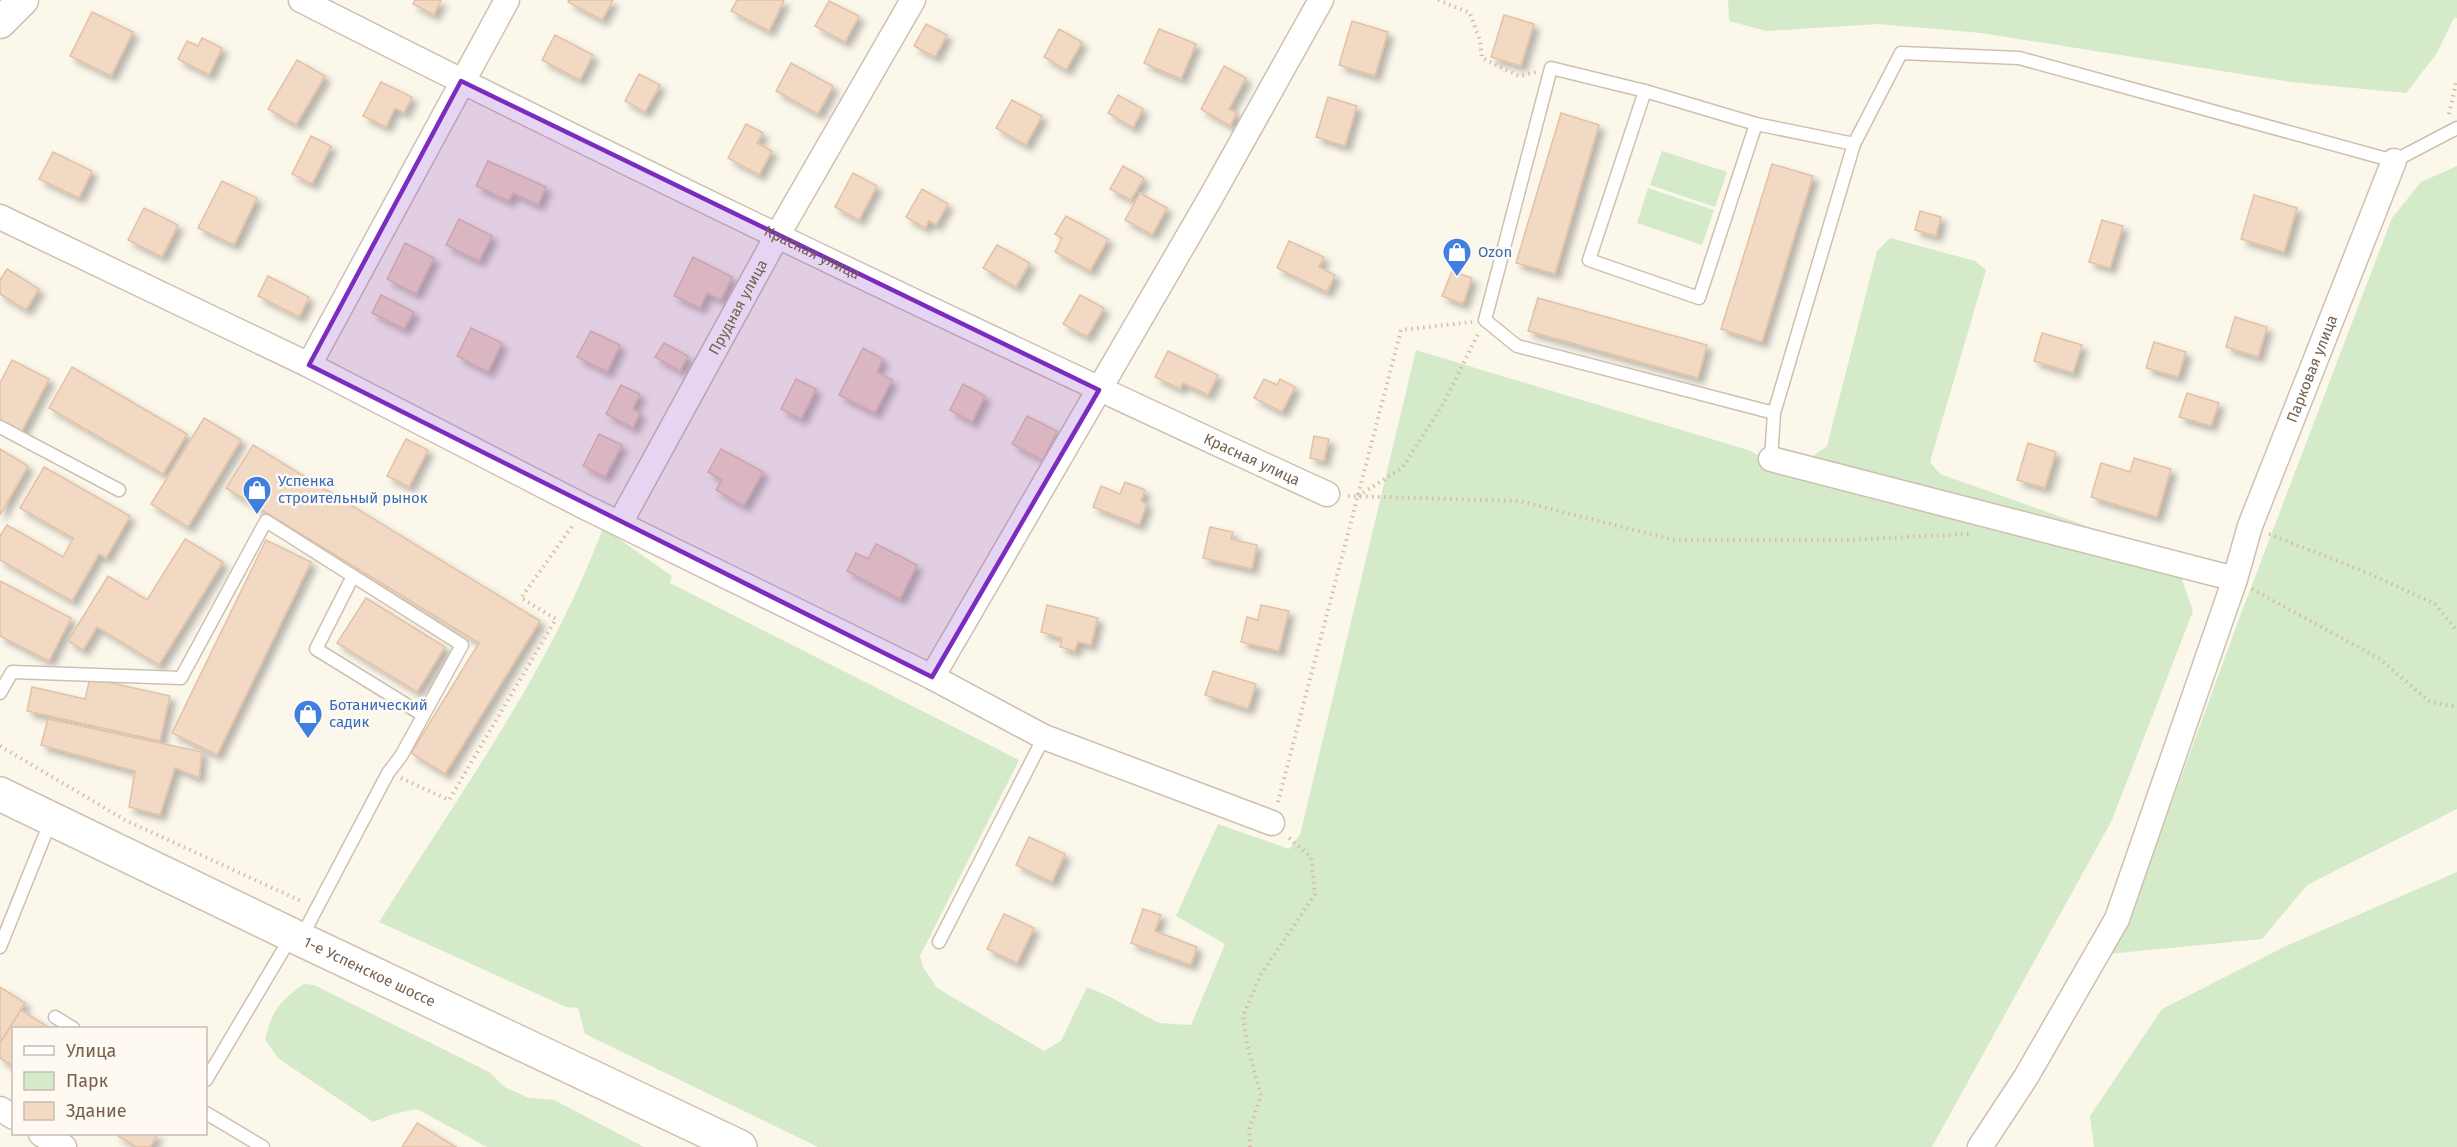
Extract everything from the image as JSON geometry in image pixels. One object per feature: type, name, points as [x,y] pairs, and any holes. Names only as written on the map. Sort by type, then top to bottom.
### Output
[{"type":"main road","name":"1-е Успенское шоссе","points":[[0,794],[296,938],[740,1147]]},
{"type":"street","points":[[0,22],[23,0]]},
{"type":"street","name":"Красная улица","points":[[301,0],[777,236],[1099,390],[1327,494]]},
{"type":"street","points":[[309,365],[461,81],[507,0]]},
{"type":"street","name":"Прудная улица","points":[[620,523],[777,236],[913,0]]},
{"type":"street","points":[[932,677],[1099,390],[1321,0]]},
{"type":"street","name":"Парковая улица","points":[[1980,1147],[2026,1077],[2117,919],[2235,579],[2250,526],[2394,161]]},
{"type":"street","points":[[0,217],[309,365],[585,507],[932,677],[1044,737],[1272,823]]},
{"type":"street","points":[[1771,459],[2235,579]]},
{"type":"street","points":[[43,1135],[64,1147]]},
{"type":"lane","points":[[1771,459],[1774,413],[1854,144],[1901,53],[2019,58],[2394,161],[2456,128]]},
{"type":"lane","points":[[1774,413],[1517,346],[1485,320],[1551,68],[1645,91],[1756,124],[1854,144]]},
{"type":"lane","points":[[1645,91],[1589,260],[1699,298],[1756,124]]},
{"type":"lane","points":[[0,427],[119,490]]},
{"type":"lane","points":[[0,693],[12,672],[181,678],[266,520],[462,645],[401,756],[388,773],[316,909],[207,1078]]},
{"type":"lane","points":[[353,576],[316,649],[423,715]]},
{"type":"lane","points":[[939,942],[1044,737]]},
{"type":"lane","points":[[0,946],[51,818]]},
{"type":"lane","points":[[55,1017],[70,1027]]},
{"type":"lane","points":[[207,1114],[263,1147]]},
{"type":"path","points":[[1438,0],[1470,13],[1480,41],[1482,58],[1519,76],[1551,68]]},
{"type":"path","points":[[2456,128],[2448,118],[2457,79]]},
{"type":"path","points":[[1357,496],[1402,468],[1442,406],[1485,320]]},
{"type":"path","points":[[1250,1147],[1249,1130],[1261,1096],[1247,1044],[1244,1016],[1260,976],[1315,894],[1311,857],[1272,823],[1401,330],[1485,320]]},
{"type":"path","points":[[1327,494],[1519,501],[1674,540],[1848,540],[1977,533]]},
{"type":"path","points":[[388,773],[448,800],[556,619],[521,598],[585,507]]},
{"type":"path","points":[[2250,526],[2370,574],[2435,604],[2457,631]]},
{"type":"path","points":[[2235,579],[2380,659],[2430,702],[2457,708]]},
{"type":"path","points":[[0,746],[125,820],[316,909]]},
{"type":"highlighted area","points":[[461,81],[1099,390],[932,677],[309,365]]},
{"type":"green space","points":[[1728,0],[2457,0],[2457,18],[2454,18],[2437,53],[2406,93],[2291,82],[1981,33],[1879,24],[1766,31],[1729,21]]},
{"type":"green space","points":[[1662,151],[1727,172],[1715,207],[1650,185]]},
{"type":"green space","points":[[2457,166],[2457,809],[2307,885],[2262,939],[2108,954],[2147,870],[2239,619],[2392,218],[2421,182]]},
{"type":"green space","points":[[1648,188],[1714,210],[1702,245],[1637,223]]},
{"type":"green space","points":[[1890,238],[1975,261],[1986,270],[1930,462],[1940,474],[2174,557],[2193,611],[2112,820],[1932,1147],[818,1147],[585,1034],[578,1008],[566,1007],[379,922],[530,682],[557,632],[603,528],[672,576],[670,583],[1019,760],[920,956],[923,967],[937,988],[1044,1051],[1061,1041],[1087,987],[1159,1023],[1191,1025],[1225,944],[1176,916],[1218,824],[1289,849],[1300,835],[1416,350],[1748,450],[1791,472],[1827,446],[1877,251]]},
{"type":"green space","points":[[2457,872],[2457,1147],[2094,1147],[2090,1116],[2162,1009],[2286,946]]},
{"type":"green space","points":[[304,984],[314,985],[489,1072],[506,1088],[529,1098],[554,1100],[644,1147],[487,1147],[417,1109],[373,1122],[279,1059],[265,1040],[278,1007]]},
{"type":"building","points":[[415,0],[441,0],[434,15],[413,4]]},
{"type":"building","points":[[569,0],[613,0],[602,20],[568,2]]},
{"type":"building","points":[[737,0],[784,1],[769,31],[731,11]]},
{"type":"building","points":[[829,1],[859,16],[845,42],[815,26]]},
{"type":"building","points":[[92,12],[133,32],[111,76],[70,56]]},
{"type":"building","points":[[1504,15],[1534,24],[1521,66],[1491,57]]},
{"type":"building","points":[[1352,21],[1388,32],[1375,76],[1339,65]]},
{"type":"building","points":[[926,24],[947,35],[935,57],[914,46]]},
{"type":"building","points":[[1059,29],[1082,42],[1066,70],[1044,57]]},
{"type":"building","points":[[1159,29],[1196,44],[1181,79],[1144,63]]},
{"type":"building","points":[[555,35],[593,55],[580,80],[542,60]]},
{"type":"building","points":[[202,38],[222,48],[209,75],[178,59],[187,41],[198,46]]},
{"type":"building","points":[[297,60],[325,76],[296,125],[268,109]]},
{"type":"building","points":[[791,63],[833,86],[818,114],[776,91]]},
{"type":"building","points":[[1224,66],[1246,78],[1229,109],[1237,113],[1230,126],[1201,109]]},
{"type":"building","points":[[639,74],[660,85],[645,112],[625,101]]},
{"type":"building","points":[[381,82],[412,97],[404,113],[395,108],[386,127],[363,116]]},
{"type":"building","points":[[1118,95],[1143,109],[1133,128],[1108,113]]},
{"type":"building","points":[[1328,97],[1357,106],[1345,146],[1316,137]]},
{"type":"building","points":[[1012,100],[1042,116],[1026,145],[996,128]]},
{"type":"building","points":[[1561,113],[1599,125],[1555,274],[1516,263]]},
{"type":"building","points":[[746,124],[763,133],[757,143],[772,151],[759,175],[728,158]]},
{"type":"building","points":[[311,136],[331,146],[312,184],[292,174]]},
{"type":"building","points":[[53,152],[92,171],[79,198],[39,179]]},
{"type":"building","points":[[488,161],[546,187],[538,205],[513,193],[509,201],[476,186]]},
{"type":"building","points":[[1772,164],[1813,176],[1762,342],[1721,329]]},
{"type":"building","points":[[1123,166],[1144,178],[1131,200],[1110,189]]},
{"type":"building","points":[[853,173],[877,186],[859,220],[835,207]]},
{"type":"building","points":[[222,181],[257,198],[234,245],[198,228]]},
{"type":"building","points":[[922,189],[948,204],[936,225],[929,221],[925,228],[906,217]]},
{"type":"building","points":[[1140,193],[1167,208],[1152,235],[1125,220]]},
{"type":"building","points":[[2254,195],[2297,208],[2284,252],[2241,239]]},
{"type":"building","points":[[144,208],[178,225],[162,257],[128,240]]},
{"type":"building","points":[[1920,211],[1941,217],[1936,236],[1915,230]]},
{"type":"building","points":[[1066,216],[1108,239],[1090,271],[1055,252],[1062,238],[1055,234]]},
{"type":"building","points":[[459,219],[492,236],[479,261],[446,245]]},
{"type":"building","points":[[2102,220],[2123,226],[2110,268],[2089,262]]},
{"type":"building","points":[[1289,241],[1324,257],[1319,267],[1335,275],[1327,292],[1277,268]]},
{"type":"building","points":[[405,243],[434,258],[416,294],[387,279]]},
{"type":"building","points":[[997,245],[1030,263],[1016,287],[983,268]]},
{"type":"building","points":[[693,257],[732,277],[721,300],[707,293],[700,308],[674,296]]},
{"type":"building","points":[[7,269],[39,289],[26,310],[0,294],[0,280]]},
{"type":"building","points":[[1452,271],[1472,278],[1463,304],[1442,296]]},
{"type":"building","points":[[268,276],[309,297],[299,317],[258,296]]},
{"type":"building","points":[[381,295],[414,312],[404,329],[372,313]]},
{"type":"building","points":[[1080,295],[1104,308],[1087,337],[1063,324]]},
{"type":"building","points":[[1538,298],[1707,345],[1698,378],[1528,331]]},
{"type":"building","points":[[2235,317],[2267,327],[2258,357],[2226,347]]},
{"type":"building","points":[[471,328],[502,343],[488,372],[457,356]]},
{"type":"building","points":[[591,331],[620,345],[607,372],[577,357]]},
{"type":"building","points":[[2042,333],[2082,345],[2073,373],[2034,361]]},
{"type":"building","points":[[2154,342],[2186,352],[2178,377],[2146,368]]},
{"type":"building","points":[[664,343],[688,356],[680,371],[655,357]]},
{"type":"building","points":[[863,348],[883,359],[877,372],[892,380],[875,413],[839,395]]},
{"type":"building","points":[[1168,351],[1218,375],[1208,395],[1183,383],[1180,389],[1155,377]]},
{"type":"building","points":[[12,360],[49,379],[21,433],[0,422],[0,383]]},
{"type":"building","points":[[72,367],[187,434],[163,474],[49,408]]},
{"type":"building","points":[[796,379],[816,389],[801,419],[781,409]]},
{"type":"building","points":[[1264,379],[1277,385],[1280,379],[1295,387],[1282,412],[1254,398]]},
{"type":"building","points":[[963,384],[985,396],[972,422],[950,410]]},
{"type":"building","points":[[621,385],[640,394],[633,409],[640,413],[633,428],[606,414]]},
{"type":"building","points":[[2187,393],[2219,403],[2211,426],[2179,417]]},
{"type":"building","points":[[1027,416],[1057,431],[1043,460],[1012,444]]},
{"type":"building","points":[[204,418],[241,440],[188,527],[151,504]]},
{"type":"building","points":[[599,434],[622,445],[605,477],[583,466]]},
{"type":"building","points":[[1314,436],[1329,439],[1324,461],[1310,458]]},
{"type":"building","points":[[406,439],[428,450],[409,487],[387,476]]},
{"type":"building","points":[[2028,443],[2056,452],[2045,488],[2017,480]]},
{"type":"building","points":[[253,445],[540,621],[445,774],[411,753],[479,643],[226,488]]},
{"type":"building","points":[[0,449],[28,466],[0,515]]},
{"type":"building","points":[[721,449],[763,472],[744,506],[716,490],[722,480],[708,472]]},
{"type":"building","points":[[2134,458],[2171,469],[2157,517],[2091,497],[2101,463],[2130,472]]},
{"type":"building","points":[[44,467],[130,516],[106,558],[99,554],[72,601],[0,560],[0,536],[7,525],[63,557],[73,538],[20,508]]},
{"type":"building","points":[[1125,482],[1145,490],[1141,501],[1147,504],[1139,525],[1093,507],[1101,486],[1120,494]]},
{"type":"building","points":[[1210,527],[1233,532],[1231,539],[1257,545],[1252,569],[1203,558]]},
{"type":"building","points":[[185,539],[223,562],[159,665],[97,627],[83,650],[68,641],[108,576],[147,600]]},
{"type":"building","points":[[266,540],[311,562],[217,755],[172,733]]},
{"type":"building","points":[[876,544],[917,565],[900,599],[847,571],[856,553],[868,559]]},
{"type":"building","points":[[0,581],[71,618],[49,661],[0,636]]},
{"type":"building","points":[[366,598],[445,647],[417,692],[337,643]]},
{"type":"building","points":[[1047,605],[1098,618],[1091,645],[1078,642],[1075,651],[1060,647],[1062,638],[1041,632]]},
{"type":"building","points":[[1261,605],[1289,611],[1279,651],[1241,642],[1247,617],[1258,620]]},
{"type":"building","points":[[1213,671],[1256,684],[1248,709],[1205,695]]},
{"type":"building","points":[[90,678],[170,696],[160,741],[27,711],[32,687],[85,699]]},
{"type":"building","points":[[48,719],[202,752],[199,778],[175,768],[160,815],[129,807],[135,771],[41,745]]},
{"type":"building","points":[[1029,837],[1065,854],[1052,882],[1016,865]]},
{"type":"building","points":[[1143,909],[1161,915],[1155,931],[1197,947],[1191,965],[1131,943]]},
{"type":"building","points":[[1004,914],[1034,928],[1017,963],[987,949]]},
{"type":"building","points":[[0,987],[25,1003],[0,1043]]},
{"type":"building","points":[[21,1010],[48,1027],[12,1027],[12,1066],[0,1058],[0,1043]]},
{"type":"building","points":[[417,1123],[456,1147],[402,1147]]},
{"type":"building","points":[[117,1135],[157,1135],[150,1147],[136,1147]]},
{"type":"place","name":"Ozon","points":[[1457,278]]},
{"type":"place","name":"Успенка строительный рынок","points":[[257,516]]},
{"type":"place","name":"Ботанический садик","points":[[308,740]]}]
